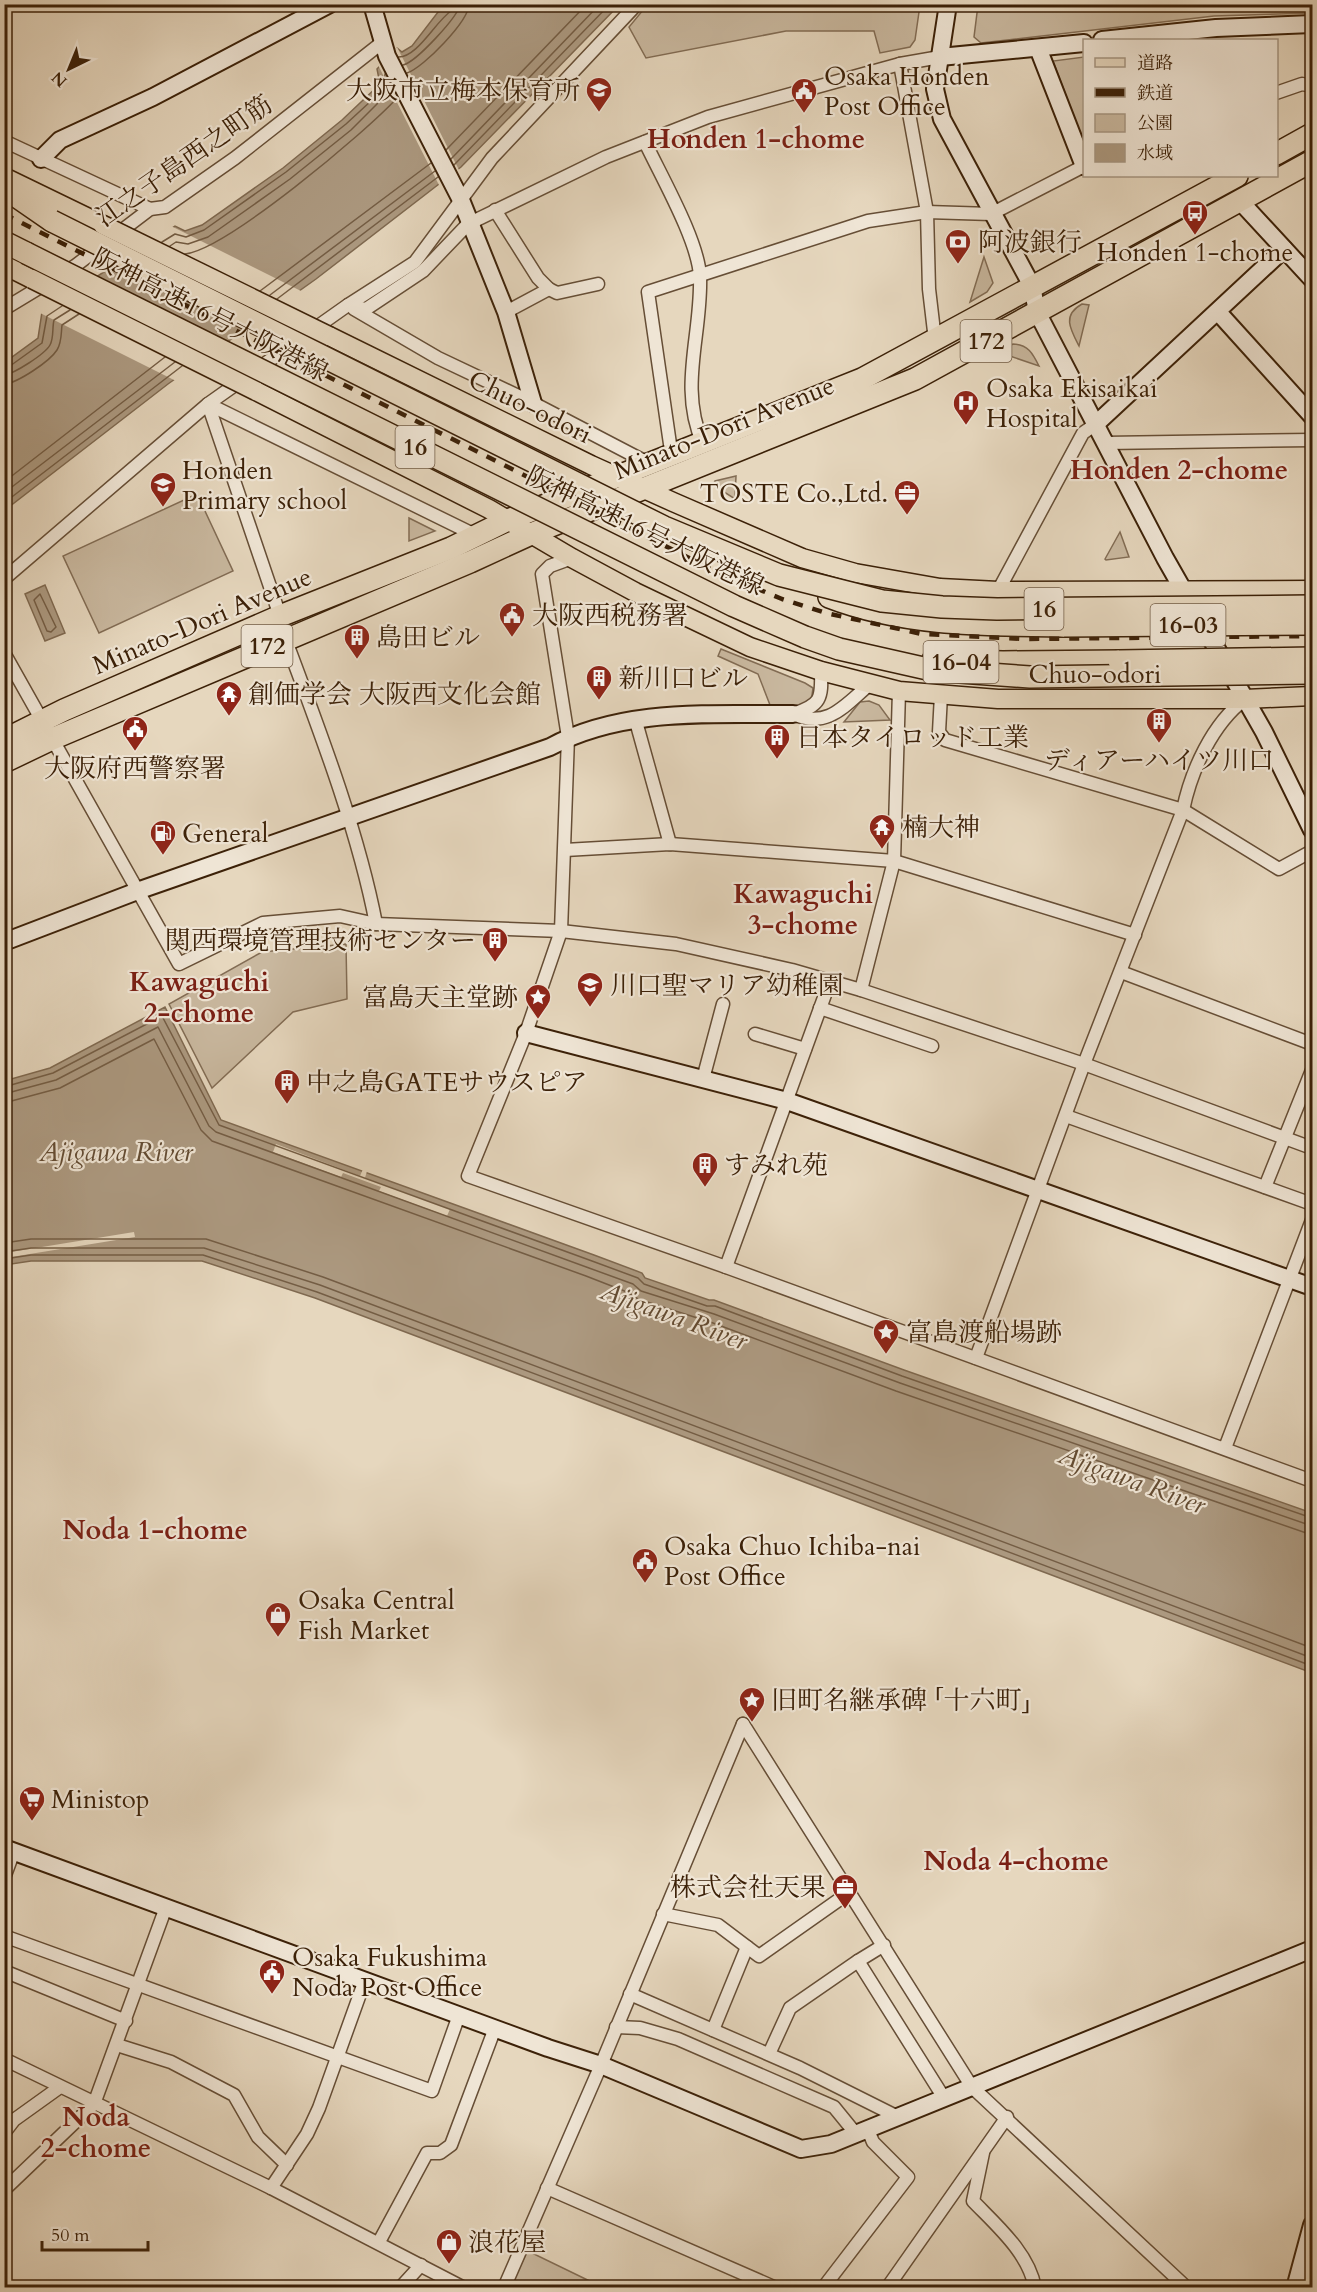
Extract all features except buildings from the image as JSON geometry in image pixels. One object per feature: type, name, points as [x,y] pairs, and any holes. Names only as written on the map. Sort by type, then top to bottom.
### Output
[{"type":"highway","points":[[1278,153],[1312,134]]},
{"type":"highway","name":"Minato-Dori Avenue","points":[[4,740],[48,730],[285,638],[470,562],[531,534],[915,380],[1312,161]]},
{"type":"highway","name":"Minato-Dori Avenue","points":[[4,762],[48,730],[280,616],[477,536],[508,520],[862,379],[1235,177]]},
{"type":"highway","name":"16","points":[[4,188],[52,221]]},
{"type":"highway","name":"阪神高速16号大阪港線","points":[[4,197],[664,527],[779,575],[882,601],[942,607],[1008,609],[1312,606]]},
{"type":"highway","name":"阪神高速16号大阪港線","points":[[4,243],[692,586],[805,638],[900,664],[965,674],[1030,677],[1312,673]]},
{"type":"highway","name":"16-03","points":[[779,575],[839,601],[880,612],[965,624],[1312,624]]},
{"type":"highway","name":"16-04","points":[[805,638],[880,654],[972,662],[1312,658]]},
{"type":"main road","name":"Chuo-odori","points":[[4,177],[616,477],[802,558],[898,582],[940,588],[998,591],[1312,590]]},
{"type":"main road","name":"Chuo-odori","points":[[4,265],[508,520],[572,558],[750,647],[821,671],[899,691],[998,699],[1245,699],[1312,696]]},
{"type":"street","points":[[41,159],[60,140],[153,97],[330,4]]},
{"type":"street","points":[[372,4],[386,49],[460,200],[506,312],[533,403]]},
{"type":"street","points":[[4,579],[208,404],[348,304],[415,262],[460,200],[530,116],[637,4]]},
{"type":"street","points":[[948,4],[935,89],[942,119],[991,214],[1032,286],[1037,312],[1183,589],[1264,732],[1312,830]]},
{"type":"street","points":[[1122,39],[1162,37],[1216,28],[1312,24]]},
{"type":"street","points":[[348,304],[366,309],[410,281],[468,224],[577,170],[708,117],[900,64],[940,57],[1083,43]]},
{"type":"street","points":[[1038,48],[1083,163]]},
{"type":"street","name":"江之子島西之町筋","points":[[6,307],[75,266],[150,209],[165,207],[386,49]]},
{"type":"street","points":[[900,64],[927,212],[929,289],[935,340]]},
{"type":"street","points":[[1278,92],[1302,84],[1312,86]]},
{"type":"street","points":[[4,141],[150,209]]},
{"type":"street","points":[[645,142],[691,242],[700,275],[690,382],[695,426],[703,444]]},
{"type":"street","points":[[677,454],[670,444],[648,292],[868,221],[927,212],[991,214],[1083,167]]},
{"type":"street","points":[[1239,200],[1312,279]]},
{"type":"street","points":[[495,210],[538,278],[549,289],[557,294],[598,284]]},
{"type":"street","points":[[998,591],[1083,433],[1096,424],[1284,249]]},
{"type":"street","points":[[506,312],[549,289]]},
{"type":"street","points":[[348,304],[438,358],[533,403],[650,464]]},
{"type":"street","points":[[1218,312],[1312,416]]},
{"type":"street","points":[[208,404],[477,536]]},
{"type":"street","points":[[208,404],[280,616]]},
{"type":"street","points":[[1106,443],[1312,440]]},
{"type":"street","points":[[572,558],[550,566],[542,574],[568,737],[561,931],[526,1033],[468,1176],[726,1267],[1312,1481]]},
{"type":"street","points":[[285,638],[347,817],[372,902],[376,924]]},
{"type":"street","points":[[4,653],[140,890],[179,964],[263,922],[340,916],[376,924],[561,931],[676,944],[792,969],[861,990],[1084,1064],[1312,1148]]},
{"type":"street","points":[[793,714],[815,705],[822,695],[821,671]]},
{"type":"street","points":[[4,942],[140,890],[550,747],[568,737],[635,718],[793,714],[813,720],[832,716],[869,685]]},
{"type":"street","points":[[861,990],[894,861],[899,691]]},
{"type":"street","points":[[941,695],[939,732],[945,740],[1183,810],[1278,869],[1312,851]]},
{"type":"street","points":[[976,1358],[1084,1064],[1183,810],[1189,784],[1222,721],[1245,699]]},
{"type":"street","points":[[635,718],[670,844]]},
{"type":"street","points":[[565,850],[670,844],[894,861],[1136,935]]},
{"type":"street","points":[[1121,972],[1312,1044]]},
{"type":"street","points":[[726,1267],[830,981]]},
{"type":"street","points":[[703,1079],[723,1004]]},
{"type":"street","points":[[820,1008],[932,1047]]},
{"type":"street","points":[[526,1033],[787,1101],[1038,1188],[1312,1287]]},
{"type":"street","points":[[756,1034],[805,1049]]},
{"type":"street","points":[[1265,1187],[1312,1070]]},
{"type":"street","points":[[1066,1116],[1312,1204]]},
{"type":"street","points":[[1225,1448],[1312,1220]]},
{"type":"street","points":[[504,2288],[601,2065],[743,1724],[972,2087],[1007,2117],[1187,2288]]},
{"type":"street","points":[[4,1878],[9,1849],[601,2065],[801,2149],[821,2148],[862,2132],[1312,1949]]},
{"type":"street","points":[[663,1914],[718,1925],[759,1956],[850,1892]]},
{"type":"street","points":[[4,2190],[94,2104],[166,1907]]},
{"type":"street","points":[[4,1936],[432,2091],[459,2015]]},
{"type":"street","points":[[769,2054],[790,2008],[884,1945]]},
{"type":"street","points":[[713,2030],[747,1947]]},
{"type":"street","points":[[858,1961],[944,2098]]},
{"type":"street","points":[[4,1971],[126,2021]]},
{"type":"street","points":[[271,2188],[307,2134],[338,2057],[365,1980]]},
{"type":"street","points":[[630,1994],[769,2054],[898,2117]]},
{"type":"street","points":[[616,2027],[640,2028],[678,2039],[834,2108],[908,2177],[823,2288]]},
{"type":"street","points":[[379,2242],[427,2153],[440,2153],[451,2145],[495,2028]]},
{"type":"street","points":[[117,2045],[171,2062],[234,2095],[258,2137],[287,2164]]},
{"type":"street","points":[[4,2059],[379,2242],[421,2265],[448,2284],[464,2288]]},
{"type":"street","points":[[4,2133],[14,2120],[60,2087]]},
{"type":"street","points":[[886,2288],[1007,2117]]},
{"type":"street","points":[[983,2151],[982,2166],[972,2201],[1011,2242],[1029,2267],[1035,2288]]},
{"type":"street","points":[[548,2188],[776,2288]]},
{"type":"street","points":[[1295,2288],[1312,2225]]},
{"type":"street","points":[[400,2288],[421,2265]]},
{"type":"green space","points":[[648,4],[920,5],[915,40],[910,47],[880,53],[874,31],[786,31],[646,58],[629,27]]},
{"type":"green space","points":[[1312,4],[1312,13],[1214,16],[981,43],[974,37],[978,5]]},
{"type":"green space","points":[[1083,57],[1083,140],[1053,61]]},
{"type":"green space","points":[[984,257],[993,283],[987,292],[970,302]]},
{"type":"green space","points":[[1082,304],[1089,305],[1079,346],[1071,328],[1070,318],[1076,308]]},
{"type":"green space","points":[[1013,344],[1026,348],[1039,366],[998,352]]},
{"type":"green space","points":[[736,476],[735,499],[713,485],[715,481]]},
{"type":"green space","points":[[197,494],[233,571],[99,633],[63,556]]},
{"type":"green space","points":[[409,518],[435,531],[409,541]]},
{"type":"green space","points":[[1120,532],[1129,557],[1106,560],[1105,559]]},
{"type":"green space","points":[[721,649],[805,683],[813,688],[811,702],[804,705],[770,705],[758,674],[718,656]]},
{"type":"green space","points":[[869,701],[879,705],[890,720],[844,722],[860,702]]},
{"type":"green space","points":[[346,944],[347,999],[293,1012],[212,1088],[169,1004],[262,952]]},
{"type":"green space","points":[[527,2252],[602,2287],[526,2287],[513,2281]]},
{"type":"water","points":[[451,4],[619,5],[461,167],[316,279],[168,384],[5,510],[4,363],[38,338],[42,312],[175,226],[185,231],[202,225],[283,168],[342,120],[380,84],[377,69],[397,48],[402,52],[412,46],[438,12]]},
{"type":"water","points":[[45,585],[65,633],[45,641],[25,594]]},
{"type":"water","name":"Ajigawa River","points":[[165,1007],[221,1120],[594,1255],[642,1273],[645,1278],[714,1300],[904,1370],[1312,1513],[1312,1673],[315,1298],[202,1261],[31,1261],[5,1265],[4,1081],[50,1068]]},
{"type":"pier","points":[[397,47],[460,172],[440,187],[378,65]]},
{"type":"pier","points":[[171,226],[303,292],[263,320],[130,252]]},
{"type":"pier","points":[[79,285],[218,352],[176,381],[38,312]]},
{"type":"pier","points":[[276,1144],[360,1176],[363,1169],[367,1171],[365,1178],[450,1209],[447,1216],[379,1191],[381,1187],[343,1173],[341,1177],[273,1152]]},
{"type":"pier","points":[[134,1232],[135,1237],[5,1258],[5,1253]]},
{"type":"railway","points":[[4,214],[715,571],[782,599],[826,613],[922,634],[1024,639],[1312,636]]},
{"type":"place","name":"大阪市立梅本保育所","points":[[599,113]]},
{"type":"place","name":"Osaka Honden Post Office","points":[[804,114]]},
{"type":"place","name":"Honden 1-chome","points":[[1195,236]]},
{"type":"place","name":"阿波銀行","points":[[958,265]]},
{"type":"place","name":"Osaka Ekisaikai Hospital","points":[[966,426]]},
{"type":"place","name":"Honden Primary school","points":[[163,508]]},
{"type":"place","name":"TOSTE Co.,Ltd.","points":[[907,516]]},
{"type":"place","name":"大阪西税務署","points":[[512,638]]},
{"type":"place","name":"島田ビル","points":[[357,660]]},
{"type":"place","name":"新川口ビル","points":[[599,701]]},
{"type":"place","name":"創価学会 大阪西文化会館","points":[[229,717]]},
{"type":"place","name":"ディアーハイツ川口","points":[[1159,744]]},
{"type":"place","name":"大阪府西警察署","points":[[135,752]]},
{"type":"place","name":"日本タイロッド工業","points":[[777,760]]},
{"type":"place","name":"楠大神","points":[[882,850]]},
{"type":"place","name":"General","points":[[163,856]]},
{"type":"place","name":"関西環境管理技術センター","points":[[495,963]]},
{"type":"place","name":"川口聖マリア幼稚園","points":[[590,1008]]},
{"type":"place","name":"富島天主堂跡","points":[[538,1020]]},
{"type":"place","name":"中之島GATEサウスピア","points":[[287,1105]]},
{"type":"place","name":"すみれ苑","points":[[705,1188]]},
{"type":"place","name":"富島渡船場跡","points":[[886,1355]]},
{"type":"place","name":"Osaka Chuo Ichiba-nai Post Office","points":[[645,1584]]},
{"type":"place","name":"Osaka Central Fish Market","points":[[278,1638]]},
{"type":"place","name":"旧町名継承碑 「十六町」","points":[[752,1723]]},
{"type":"place","name":"Ministop","points":[[32,1822]]},
{"type":"place","name":"株式会社天果","points":[[845,1910]]},
{"type":"place","name":"Osaka Fukushima Noda Post Office","points":[[272,1995]]},
{"type":"place","name":"浪花屋","points":[[449,2265]]},
{"type":"district","name":"Honden 1-chome","points":[[756,139]]},
{"type":"district","name":"Honden 2-chome","points":[[1179,470]]},
{"type":"district","name":"Kawaguchi 3-chome","points":[[803,910]]},
{"type":"district","name":"Kawaguchi 2-chome","points":[[199,998]]},
{"type":"district","name":"Noda 1-chome","points":[[155,1530]]},
{"type":"district","name":"Noda 4-chome","points":[[1016,1861]]},
{"type":"district","name":"Noda 2-chome","points":[[96,2132]]}]
